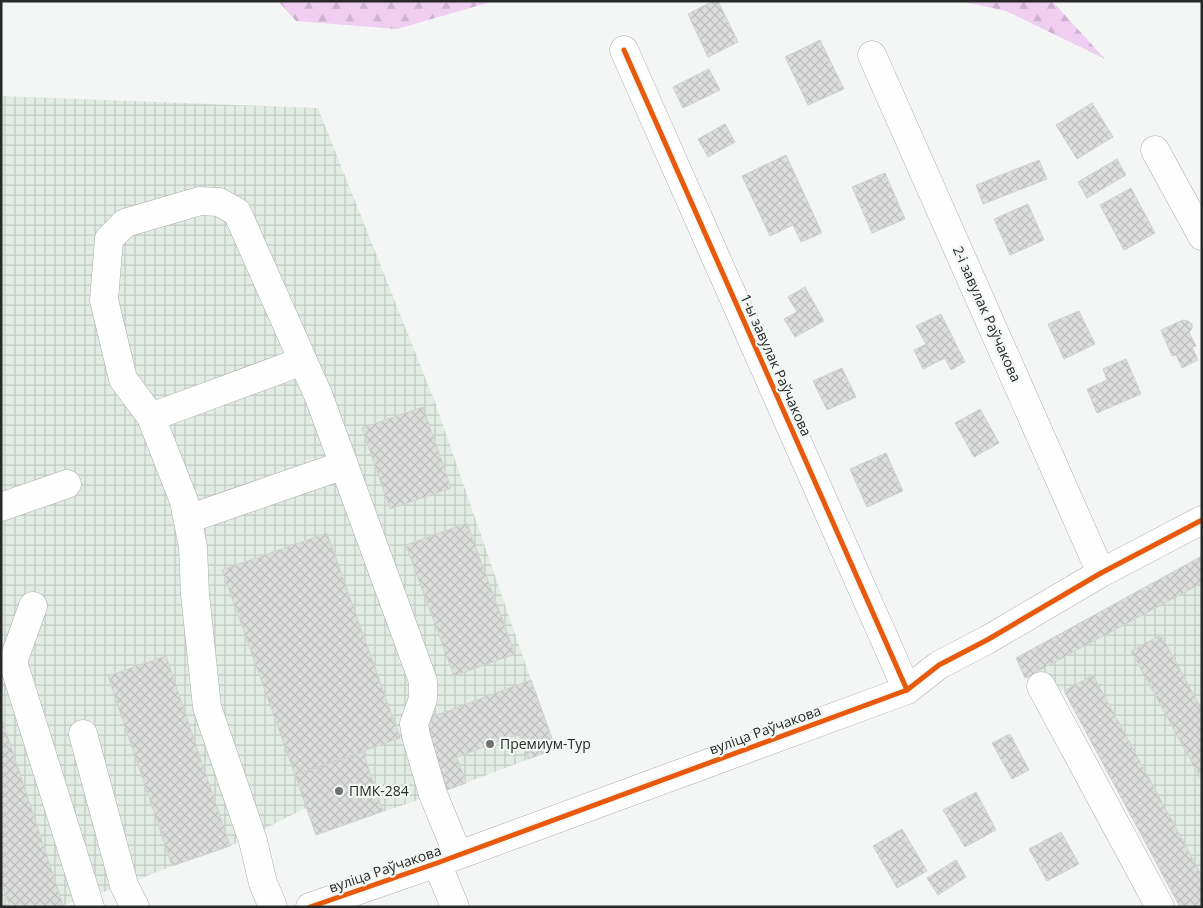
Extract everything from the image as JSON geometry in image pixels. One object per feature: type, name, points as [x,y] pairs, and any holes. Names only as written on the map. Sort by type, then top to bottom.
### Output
[{"type":"street","name":"1-ы завулак Раўчакова","points":[[624,50],[907,690]]},
{"type":"street","name":"2-і завулак Раўчакова","points":[[872,55],[1101,573]]},
{"type":"street","points":[[1155,150],[1202,236]]},
{"type":"street","points":[[273,907],[263,883],[253,840],[208,707],[195,594],[193,547],[184,501],[151,417],[123,379],[104,300],[110,239],[125,223],[200,201],[219,202],[237,212],[319,397],[423,680],[422,698],[414,724],[448,859],[455,907]]},
{"type":"street","points":[[151,417],[303,361]]},
{"type":"street","points":[[188,519],[344,465]]},
{"type":"street","points":[[1,507],[66,484]]},
{"type":"street","name":"вуліца Раўчакова","points":[[310,907],[448,859],[907,690],[939,664],[987,640],[1101,573],[1202,520]]},
{"type":"street","points":[[33,606],[14,662],[90,907]]},
{"type":"street","points":[[1041,686],[1160,907]]},
{"type":"street","points":[[83,734],[124,885],[135,907]]},
{"type":"shaded area","points":[[1,96],[318,108],[435,402],[556,749],[444,791],[316,835],[306,808],[230,846],[58,907],[1,907]]},
{"type":"shaded area","points":[[1202,556],[1202,907],[1180,907],[1064,691],[1025,678],[1016,658]]},
{"type":"green space","points":[[278,1],[494,1],[397,29],[296,21]]},
{"type":"green space","points":[[960,1],[1052,1],[1105,59],[1006,11]]},
{"type":"building","points":[[713,1],[718,1],[738,42],[708,57],[688,14]]},
{"type":"building","points":[[820,40],[844,89],[808,105],[785,57]]},
{"type":"building","points":[[709,69],[720,90],[683,108],[673,87]]},
{"type":"building","points":[[1092,103],[1113,137],[1077,159],[1056,125]]},
{"type":"building","points":[[725,124],[735,142],[708,157],[698,139]]},
{"type":"building","points":[[786,155],[822,233],[801,242],[793,225],[770,236],[742,176]]},
{"type":"building","points":[[1117,159],[1126,175],[1087,198],[1078,182]]},
{"type":"building","points":[[1039,160],[1047,179],[983,204],[976,185]]},
{"type":"building","points":[[885,173],[905,219],[872,233],[852,187]]},
{"type":"building","points":[[1131,188],[1155,233],[1124,250],[1100,205]]},
{"type":"building","points":[[1028,204],[1044,240],[1010,255],[994,219]]},
{"type":"building","points":[[805,287],[824,321],[795,337],[784,319],[797,312],[788,297]]},
{"type":"building","points":[[1079,311],[1095,344],[1064,359],[1048,324]]},
{"type":"building","points":[[941,314],[965,362],[951,370],[945,358],[923,369],[914,350],[926,344],[916,326]]},
{"type":"building","points":[[1183,320],[1192,324],[1192,329],[1189,332],[1196,346],[1192,347],[1198,360],[1182,368],[1176,355],[1172,356],[1161,330]]},
{"type":"building","points":[[1126,359],[1141,394],[1097,413],[1087,389],[1107,380],[1103,369]]},
{"type":"building","points":[[842,368],[856,397],[827,410],[813,381]]},
{"type":"building","points":[[423,407],[451,488],[390,509],[362,428]]},
{"type":"building","points":[[980,409],[999,443],[974,457],[955,423]]},
{"type":"building","points":[[886,453],[903,491],[867,507],[850,469]]},
{"type":"building","points":[[467,523],[515,654],[454,676],[406,545]]},
{"type":"building","points":[[327,533],[400,738],[295,775],[222,570]]},
{"type":"building","points":[[1202,556],[1202,583],[1025,678],[1016,658]]},
{"type":"building","points":[[1161,635],[1202,710],[1202,781],[1131,651]]},
{"type":"building","points":[[166,656],[230,846],[172,866],[108,676]]},
{"type":"building","points":[[1093,675],[1202,876],[1202,907],[1180,907],[1064,691]]},
{"type":"building","points":[[531,680],[556,749],[528,759],[519,734],[457,757],[466,783],[444,791],[418,722]]},
{"type":"building","points":[[1,716],[63,905],[58,907],[10,907],[1,882]]},
{"type":"building","points":[[1010,734],[1029,770],[1012,779],[992,743]]},
{"type":"building","name":"ПМК-284","points":[[363,752],[383,811],[316,835],[295,775]]},
{"type":"building","points":[[976,792],[996,830],[965,847],[943,810]]},
{"type":"building","points":[[902,829],[927,871],[897,888],[873,846]]},
{"type":"building","points":[[1061,832],[1079,864],[1047,881],[1029,849]]},
{"type":"building","points":[[956,860],[966,877],[938,895],[927,878]]},
{"type":"cycle path","points":[[624,50],[907,690]]},
{"type":"cycle path","points":[[310,907],[437,863],[907,690],[939,665],[987,640],[1101,573],[1202,520]]},
{"type":"place","name":"Премиум-Тур","points":[[490,744]]},
{"type":"place","name":"ПМК-284","points":[[339,791]]}]
